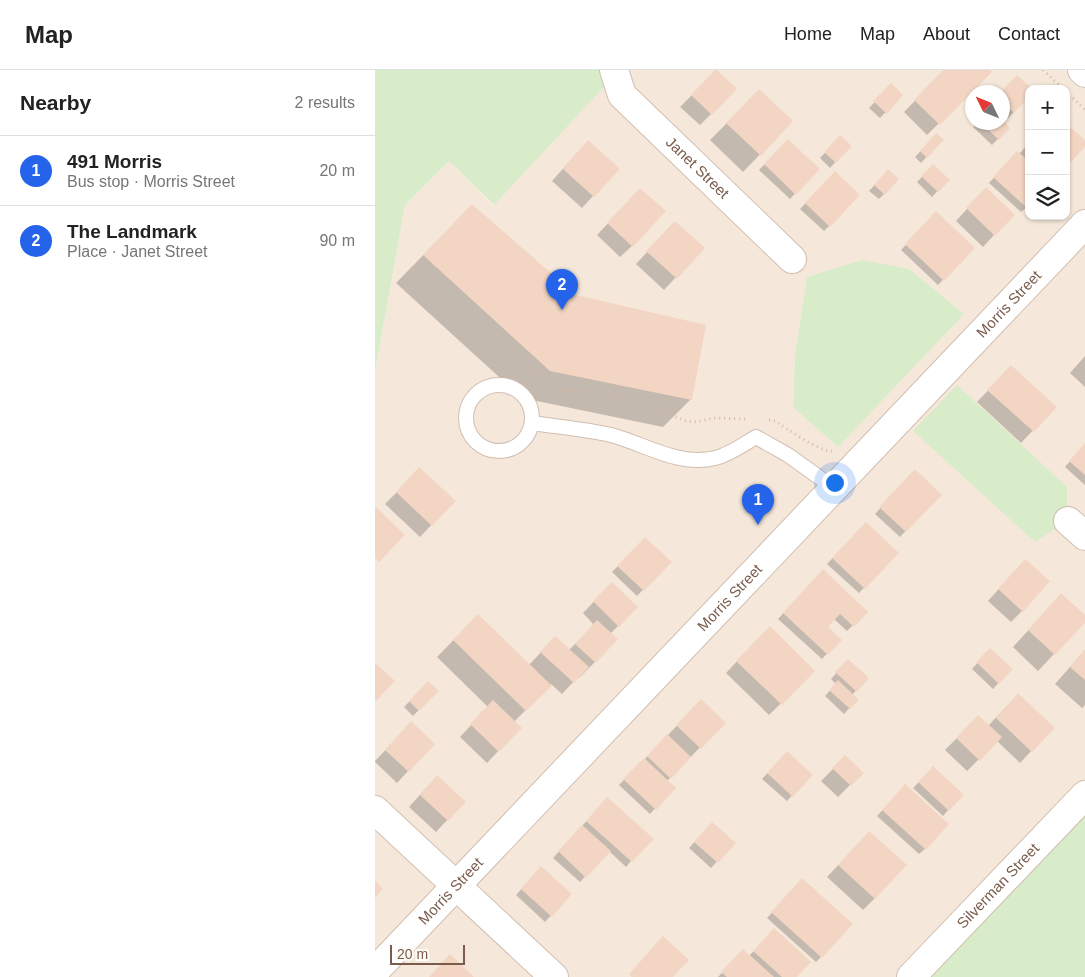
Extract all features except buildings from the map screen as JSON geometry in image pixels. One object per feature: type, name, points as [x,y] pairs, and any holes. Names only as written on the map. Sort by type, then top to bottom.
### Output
[{"type":"street","name":"Janet Street","points":[[613,70],[621,95],[792,259]]},
{"type":"street","points":[[1082,70],[1085,73]]},
{"type":"street","name":"Morris Street","points":[[375,971],[1085,224]]},
{"type":"street","name":"Silverman Street","points":[[911,977],[1085,794]]},
{"type":"street","points":[[375,810],[554,977]]},
{"type":"lane","points":[[500,385],[512,387],[524,396],[531,408],[531,423],[528,433],[518,445],[506,450],[488,449],[475,440],[468,428],[467,412],[470,401],[485,388],[500,385]]},
{"type":"lane","points":[[531,423],[614,436],[689,460],[715,458],[734,450],[756,437],[788,455],[834,488]]},
{"type":"path","points":[[1043,70],[1059,85]]},
{"type":"path","points":[[1073,98],[1085,110]]},
{"type":"path","points":[[529,368],[551,389],[607,393],[633,400],[686,421],[698,422],[711,418],[753,419]]},
{"type":"path","points":[[768,420],[775,421],[827,452],[835,451]]},
{"type":"shaded area","points":[[611,70],[1085,70],[1085,792],[909,977],[375,977],[375,372],[405,205],[449,161],[493,205]],"holes":[[[807,277],[793,407],[795,354]]]},
{"type":"green space","points":[[375,70],[611,70],[613,77],[494,205],[449,161],[405,205],[375,372]]},
{"type":"green space","points":[[862,260],[909,269],[964,314],[838,447],[793,407],[795,354],[807,277]]},
{"type":"green space","points":[[957,385],[1067,487],[1067,521],[1035,542],[913,431]]},
{"type":"green space","points":[[1085,792],[1085,977],[909,977]]},
{"type":"place","name":"The Landmark","points":[[562,310]]},
{"type":"place","name":"491 Morris","points":[[758,525]]}]
